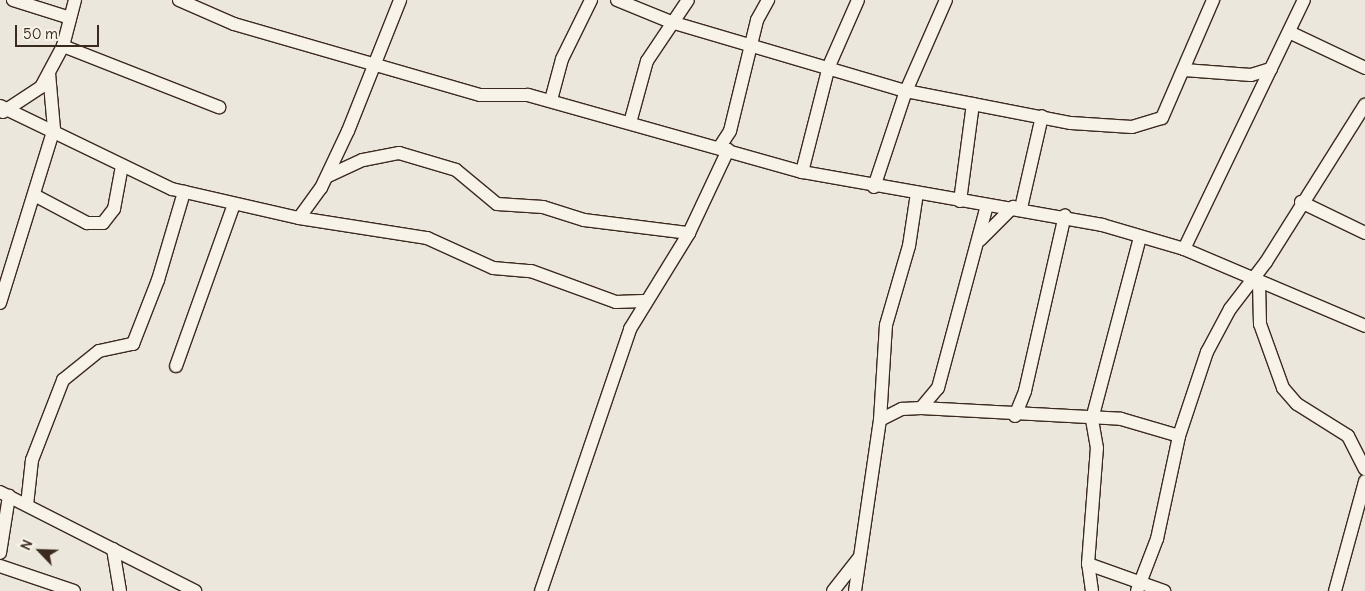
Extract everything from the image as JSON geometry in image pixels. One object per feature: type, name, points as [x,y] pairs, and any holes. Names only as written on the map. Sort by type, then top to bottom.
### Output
[{"type":"street","points":[[13,0],[70,18]]},
{"type":"street","points":[[3,109],[41,87],[63,46],[75,0]]},
{"type":"street","points":[[179,0],[234,24],[373,66],[480,95],[551,100],[802,172],[874,187],[1066,216],[1184,249],[1255,281],[1365,326]]},
{"type":"street","points":[[299,218],[328,176],[400,0]]},
{"type":"street","points":[[551,100],[562,60],[590,0]]},
{"type":"street","points":[[617,0],[672,22],[829,66],[906,91],[1110,127],[1157,122],[1184,70],[1213,0]]},
{"type":"street","points":[[630,123],[646,61],[688,0]]},
{"type":"street","points":[[541,591],[643,301],[689,232],[724,149],[750,45],[768,0]]},
{"type":"street","points":[[802,172],[829,66],[858,0]]},
{"type":"street","points":[[874,187],[906,91],[946,0]]},
{"type":"street","points":[[1184,249],[1304,0]]},
{"type":"street","points":[[1289,32],[1365,68]]},
{"type":"street","points":[[63,46],[219,107]]},
{"type":"street","points":[[1184,70],[1251,75],[1271,69]]},
{"type":"street","points":[[0,303],[36,196],[54,129],[49,73]]},
{"type":"street","points":[[960,200],[973,104]]},
{"type":"street","points":[[1139,587],[1157,540],[1179,436],[1207,352],[1255,281],[1302,202],[1365,106]]},
{"type":"street","points":[[3,109],[54,129],[122,166],[184,192],[299,218],[427,238],[493,268],[531,271],[616,302],[643,301]]},
{"type":"street","points":[[980,240],[1017,208],[1042,116]]},
{"type":"street","points":[[328,176],[363,160],[399,154],[456,170],[497,204],[543,207],[584,220],[689,232]]},
{"type":"street","points":[[36,196],[87,224],[103,223],[114,209],[122,166]]},
{"type":"street","points":[[27,505],[32,460],[63,380],[99,351],[133,344],[158,280],[184,192]]},
{"type":"street","points":[[855,591],[880,420],[886,324],[910,246],[917,193]]},
{"type":"street","points":[[1302,202],[1365,233]]},
{"type":"street","points":[[176,366],[234,204]]},
{"type":"street","points":[[921,408],[938,388],[980,240],[987,205]]},
{"type":"street","points":[[1014,416],[1025,391],[1066,216]]},
{"type":"street","points":[[1092,591],[1088,564],[1097,448],[1092,419],[1140,237]]},
{"type":"street","points":[[1255,281],[1260,324],[1283,388],[1297,404],[1348,436],[1365,470]]},
{"type":"street","points":[[1025,391],[1037,415]]},
{"type":"street","points":[[880,420],[902,409],[921,408],[1014,416],[1037,415],[1127,421],[1179,436]]},
{"type":"street","points":[[1335,591],[1365,482]]},
{"type":"street","points":[[0,553],[5,494],[195,591]]},
{"type":"street","points":[[113,549],[120,591]]},
{"type":"street","points":[[833,591],[859,558]]},
{"type":"street","points":[[1088,564],[1139,587],[1164,591]]},
{"type":"street","points":[[0,566],[74,591]]}]
